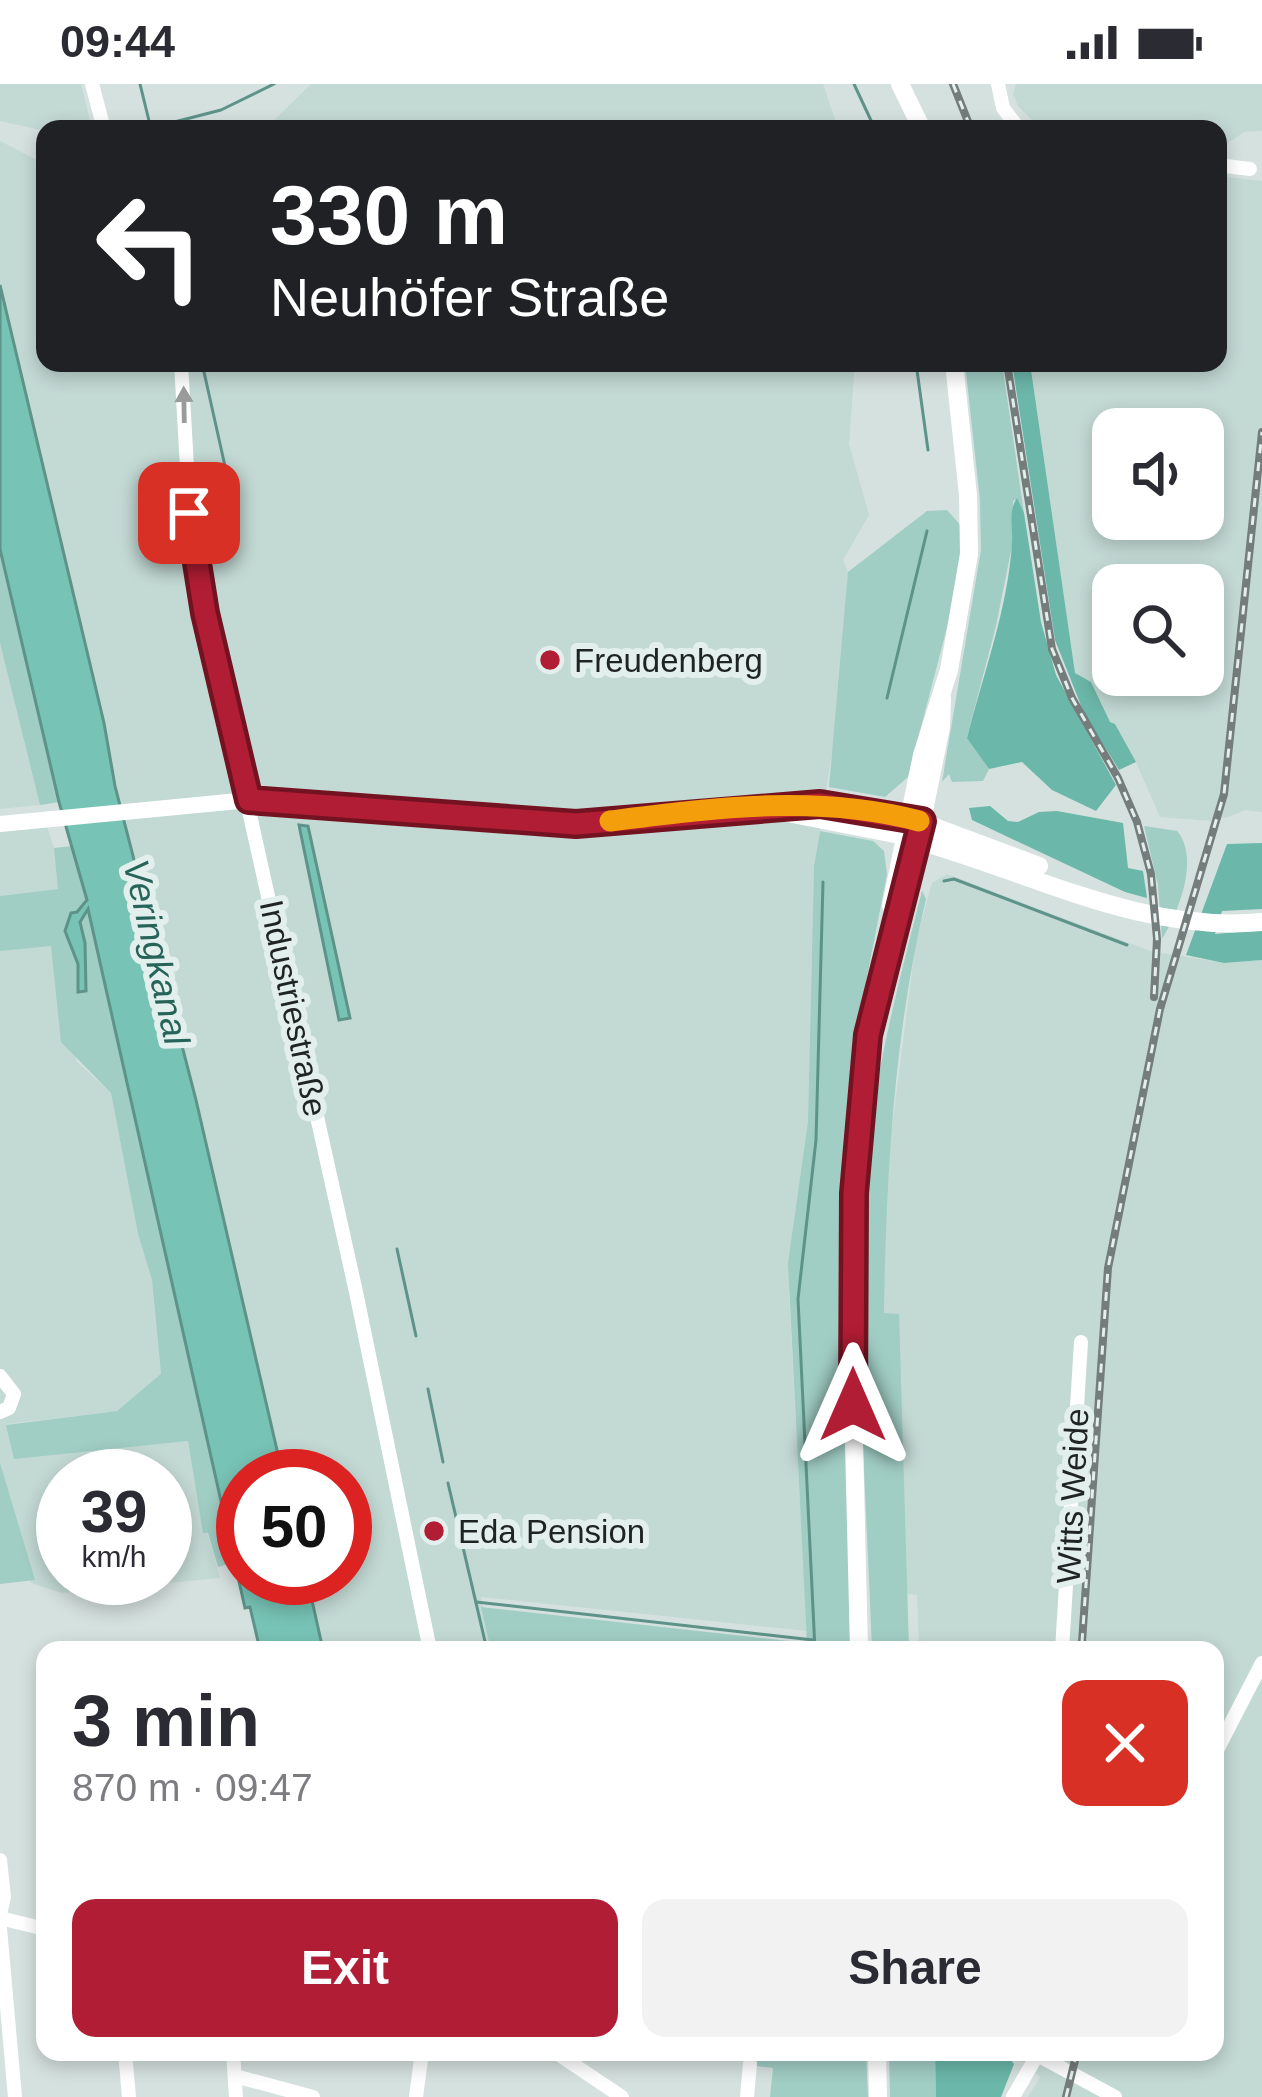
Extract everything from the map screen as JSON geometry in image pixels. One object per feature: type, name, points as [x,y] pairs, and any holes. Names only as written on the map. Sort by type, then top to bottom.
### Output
[{"type":"main road","points":[[900,84],[918,120]]},
{"type":"main road","points":[[914,84],[921,120]]},
{"type":"main road","points":[[860,1641],[852,1361],[854,1193],[868,1035],[910,879],[929,726],[942,698],[963,594],[970,536],[955,372]]},
{"type":"main road","points":[[913,830],[947,848],[1133,911],[1178,921],[1262,922]]},
{"type":"main road","points":[[913,830],[1039,866],[1133,911]]},
{"type":"main road","points":[[884,971],[889,916],[913,830]]},
{"type":"main road","points":[[910,879],[928,857],[947,848]]},
{"type":"main road","points":[[877,2061],[878,2097]]},
{"type":"street","points":[[92,84],[102,120]]},
{"type":"street","points":[[998,84],[1003,108],[1012,120]]},
{"type":"street","points":[[1227,166],[1250,169]]},
{"type":"street","name":"Industriestraße","points":[[181,372],[184,456],[205,613],[428,1641]]},
{"type":"street","points":[[0,824],[249,800],[576,824],[820,804],[913,830]]},
{"type":"street","name":"Witts Weide","points":[[1063,1641],[1081,1342]]},
{"type":"street","points":[[0,1376],[14,1394],[9,1408],[0,1412]]},
{"type":"street","points":[[1224,1737],[1262,1664]]},
{"type":"street","points":[[0,1860],[4,1897],[0,1916],[36,1926]]},
{"type":"street","points":[[0,1928],[15,2097]]},
{"type":"street","points":[[126,2061],[129,2097]]},
{"type":"street","points":[[234,2061],[236,2097]]},
{"type":"street","points":[[416,2097],[421,2061]]},
{"type":"street","points":[[568,2061],[622,2097]]},
{"type":"street","points":[[1013,2097],[1032,2061]]},
{"type":"street","points":[[1050,2061],[1115,2097]]},
{"type":"street","points":[[747,2097],[750,2064]]},
{"type":"street","points":[[235,2076],[313,2097]]},
{"type":"shaded area","points":[[0,84],[81,84],[90,120],[36,120],[36,129],[0,121]]},
{"type":"shaded area","points":[[311,84],[823,84],[835,120],[274,120]]},
{"type":"shaded area","points":[[1016,84],[1262,84],[1262,131],[1244,132],[1227,144],[1227,120],[1032,120],[1013,94]]},
{"type":"shaded area","points":[[0,141],[36,159],[36,372],[854,372],[849,444],[869,515],[843,560],[848,572],[839,709],[814,866],[808,1121],[789,1295],[807,1631],[481,1597],[489,1641],[321,1641],[314,1605],[372,1605],[372,1449],[277,1449],[196,1100],[115,786],[0,285]]},
{"type":"shaded area","points":[[1227,177],[1262,181],[1262,812],[1245,810],[1226,818],[1214,816],[1213,821],[1160,817],[1136,762],[1098,696],[1224,696],[1224,564],[1092,564],[1091,682],[1075,674],[1031,372],[1227,372]]},
{"type":"shaded area","points":[[966,372],[1003,372],[1024,513],[1017,499],[1013,501],[1012,546],[967,737],[989,769],[983,781],[952,782],[949,774],[942,782],[981,550]]},
{"type":"shaded area","points":[[1013,372],[1031,372],[1075,673],[1091,682],[1092,696],[1098,696],[1136,762],[1119,770],[1084,713],[1055,640]]},
{"type":"shaded area","points":[[1017,498],[1024,513],[1041,622],[1056,675],[1116,785],[1096,811],[1052,790],[1022,762],[989,769],[967,738],[1006,592]]},
{"type":"shaded area","points":[[947,510],[962,527],[957,589],[908,777],[885,797],[829,787],[848,572],[927,511]]},
{"type":"shaded area","points":[[0,549],[59,802],[40,805],[0,643]]},
{"type":"shaded area","points":[[0,643],[40,805],[0,809]]},
{"type":"shaded area","points":[[990,806],[1008,821],[1057,811],[1123,823],[1128,868],[1143,871],[1147,898],[972,820],[969,808]]},
{"type":"shaded area","points":[[1144,826],[1177,831],[1187,855],[1180,900],[1162,939],[1158,885]]},
{"type":"shaded area","points":[[47,827],[59,889],[0,896],[0,832]]},
{"type":"shaded area","points":[[820,831],[873,841],[884,851],[887,874],[860,1013],[847,1155],[842,1285],[852,1641],[807,1641],[788,1263],[808,1121],[814,866]]},
{"type":"shaded area","points":[[1262,843],[1262,909],[1222,911],[1215,934],[1262,930],[1262,960],[1224,963],[1186,955],[1227,844]]},
{"type":"shaded area","points":[[72,846],[87,900],[68,940],[78,964],[77,983],[85,953],[79,922],[89,908],[216,1477],[216,1560],[208,1533],[203,1533],[188,1441],[111,1449],[36,1449],[36,1457],[14,1459],[6,1425],[117,1411],[161,1374],[152,1280],[138,1234],[111,1093],[61,1042],[51,946],[0,951],[0,896],[58,889],[54,848]]},
{"type":"shaded area","points":[[947,874],[1150,951],[1224,963],[1262,960],[1262,2097],[1028,2097],[1040,2077],[1022,2061],[1224,2061],[1224,1641],[919,1641],[917,1595],[907,1594],[884,1314],[886,1173],[916,941],[932,883]]},
{"type":"shaded area","points":[[922,891],[926,899],[906,1001],[894,1104],[884,1313],[899,1314],[909,1641],[872,1641],[861,1348],[862,1228],[870,1133],[896,994]]},
{"type":"shaded area","points":[[51,945],[77,1062],[111,1093],[138,1234],[152,1280],[161,1375],[117,1411],[7,1424],[14,1458],[36,1456],[36,1585],[31,1583],[0,1478],[0,951]]},
{"type":"shaded area","points":[[188,1441],[189,1449],[106,1449]]},
{"type":"shaded area","points":[[0,1463],[35,1580],[0,1584]]},
{"type":"shaded area","points":[[192,1465],[203,1532],[207,1532],[216,1564],[216,1578],[192,1581]]},
{"type":"shaded area","points":[[481,1607],[789,1641],[489,1641]]},
{"type":"shaded area","points":[[756,2061],[866,2061],[868,2097],[770,2097],[773,2068],[755,2066]]},
{"type":"shaded area","points":[[889,2061],[935,2061],[936,2097],[890,2097]]},
{"type":"shaded area","points":[[935,2061],[1014,2064],[1001,2097],[936,2097]]},
{"type":"water","name":"Veringkanal","points":[[0,285],[115,786],[196,1100],[277,1449],[216,1449],[216,1479],[88,909],[80,922],[86,991],[78,992],[78,964],[65,931],[71,913],[87,900],[59,802],[0,549]]},
{"type":"water","points":[[299,825],[308,826],[350,1018],[339,1020]]},
{"type":"water","points":[[244,1605],[313,1605],[321,1641],[258,1641],[250,1607]]},
{"type":"waterway","points":[[140,84],[149,120]]},
{"type":"waterway","points":[[182,120],[221,110],[274,84]]},
{"type":"waterway","points":[[854,84],[871,120]]},
{"type":"waterway","points":[[204,372],[233,502]]},
{"type":"waterway","points":[[917,372],[928,450]]},
{"type":"waterway","points":[[887,698],[927,531]]},
{"type":"waterway","points":[[944,881],[954,879],[1127,945]]},
{"type":"waterway","points":[[815,1641],[798,1299],[816,1140],[823,882]]},
{"type":"waterway","points":[[397,1249],[416,1336]]},
{"type":"waterway","points":[[428,1389],[443,1462]]},
{"type":"waterway","points":[[448,1483],[485,1641]]},
{"type":"waterway","points":[[476,1602],[813,1640]]},
{"type":"railway","points":[[953,84],[967,120]]},
{"type":"railway","points":[[1008,372],[1052,649],[1072,698],[1118,778],[1137,822],[1151,874],[1157,939],[1154,997]]},
{"type":"railway","points":[[1082,1641],[1108,1268],[1160,1009],[1224,794],[1262,432]]},
{"type":"railway","points":[[1066,2097],[1075,2061]]},
{"type":"slow traffic","points":[[610,821],[799,803],[844,806],[919,821]]},
{"type":"place","name":"Freudenberg","points":[[550,660]]},
{"type":"place","name":"Eda Pension","points":[[434,1531]]},
{"type":"route","points":[[189,513],[205,613],[249,800],[543,823],[576,824],[780,804],[820,804],[922,821],[868,1035],[854,1193],[853,1405]]}]
